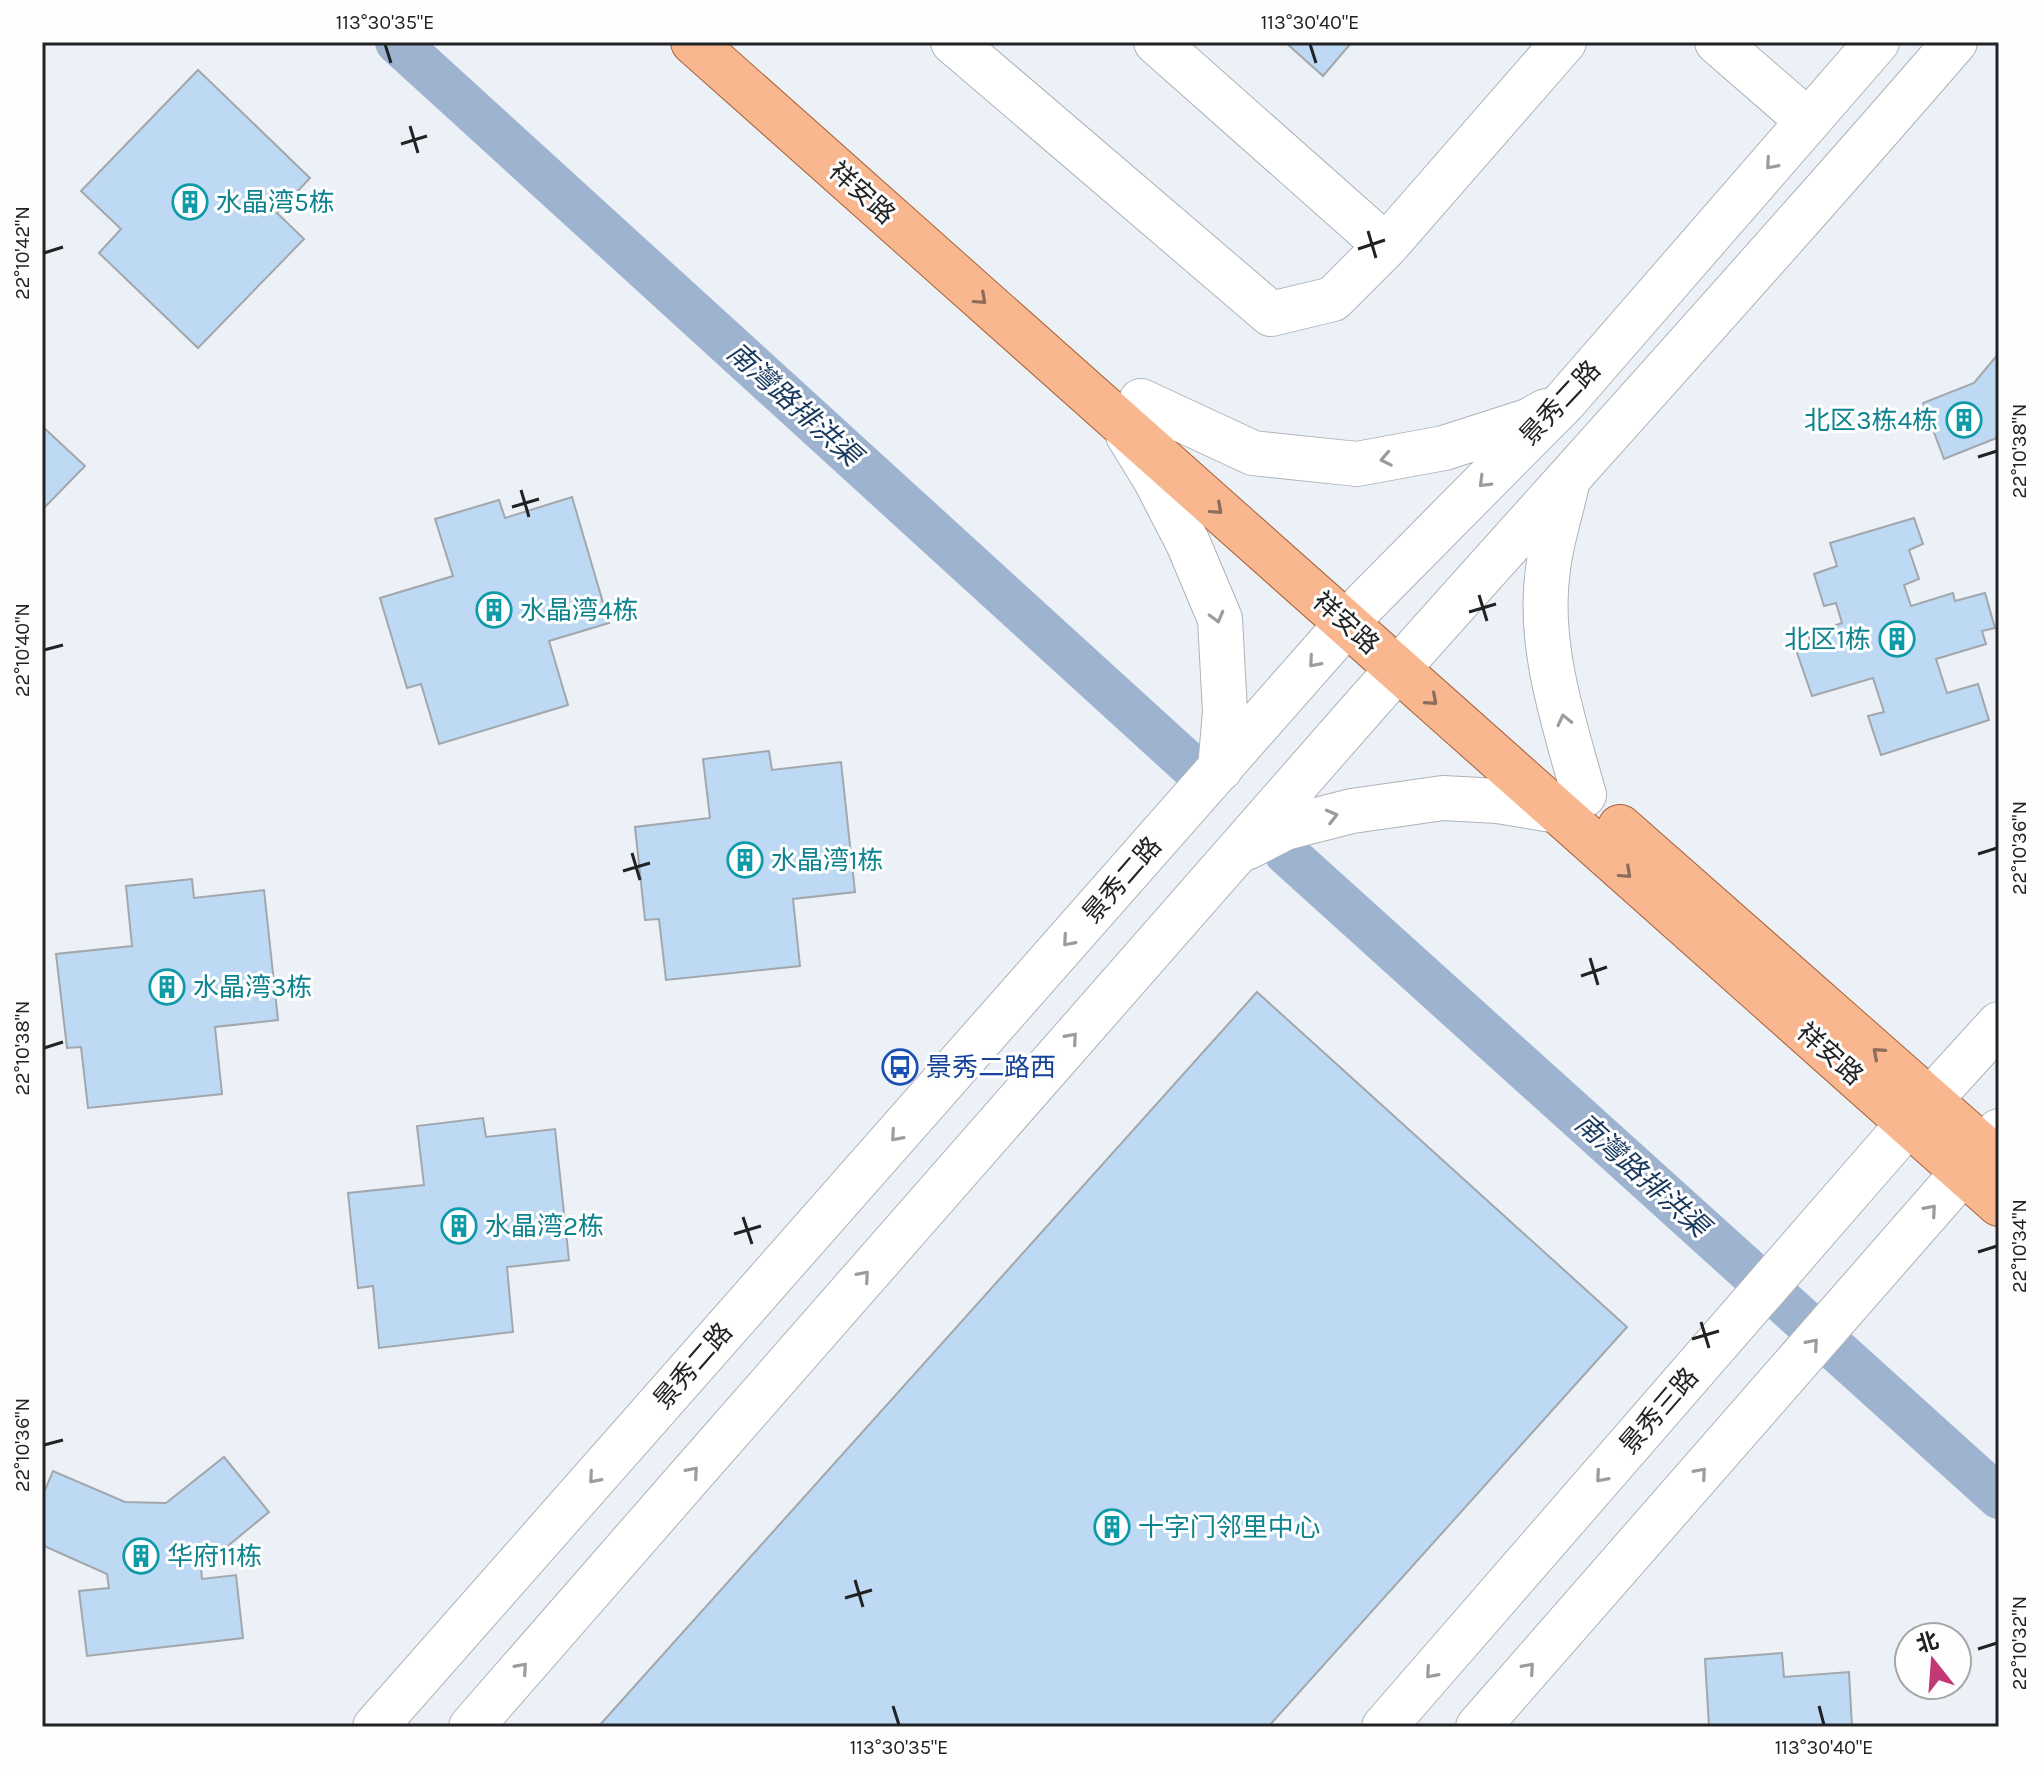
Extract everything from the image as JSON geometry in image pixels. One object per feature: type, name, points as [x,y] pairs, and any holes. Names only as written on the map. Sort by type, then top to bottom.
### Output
[{"type":"main road","name":"祥安路","points":[[693,42],[1131,412]]},
{"type":"main road","name":"祥安路","points":[[731,42],[1131,412],[1356,614],[1919,1111],[1986,1153],[1999,1204]]},
{"type":"street","points":[[953,42],[1271,314],[1333,299],[1386,246],[1564,42]]},
{"type":"street","points":[[1156,42],[1386,246]]},
{"type":"street","points":[[1717,42],[1808,121]]},
{"type":"street","name":"景秀二路","points":[[375,1727],[1356,614],[1565,401],[1877,42]]},
{"type":"street","points":[[471,1727],[1407,658],[1842,174],[1955,42]]},
{"type":"street","points":[[1131,412],[1253,453],[1357,464],[1444,448],[1528,421],[1565,401]]},
{"type":"street","points":[[1131,412],[1155,479],[1188,543],[1220,619],[1225,712],[1220,769]]},
{"type":"street","points":[[1234,855],[1285,828],[1352,811],[1443,798],[1571,803],[1546,626],[1548,569],[1569,479]]},
{"type":"street","name":"景秀三路","points":[[1384,1727],[1919,1111],[1999,1024]]},
{"type":"street","points":[[1478,1727],[1879,1268],[1986,1153]]},
{"type":"building","points":[[1285,42],[1352,42],[1323,76]]},
{"type":"building","name":"水晶湾5栋","points":[[198,70],[310,178],[277,213],[304,239],[198,348],[99,253],[121,229],[81,191]]},
{"type":"building","name":"北区3栋4栋","points":[[1999,353],[1999,437],[1944,459],[1923,403],[1974,383]]},
{"type":"building","points":[[42,426],[85,466],[42,510]]},
{"type":"building","name":"水晶湾4栋","points":[[572,497],[609,623],[549,641],[568,705],[439,744],[421,684],[407,688],[380,598],[453,576],[435,519],[499,500],[505,518]]},
{"type":"building","name":"北区1栋","points":[[1914,518],[1923,544],[1909,550],[1919,579],[1904,585],[1911,606],[1953,593],[1955,601],[1985,593],[1995,628],[1982,631],[1986,644],[1936,659],[1947,693],[1978,684],[1989,720],[1881,755],[1868,716],[1884,712],[1873,678],[1812,696],[1796,650],[1812,646],[1808,635],[1842,623],[1836,603],[1824,606],[1814,574],[1837,566],[1830,543]]},
{"type":"building","name":"水晶湾1栋","points":[[769,751],[772,770],[841,762],[855,892],[793,899],[800,966],[666,980],[659,919],[645,920],[635,827],[710,818],[703,759]]},
{"type":"building","name":"水晶湾3栋","points":[[192,879],[194,898],[264,890],[278,1020],[215,1027],[222,1094],[88,1108],[81,1047],[67,1048],[56,954],[132,946],[126,886]]},
{"type":"building","name":"十字门邻里中心","points":[[1257,992],[1627,1327],[1268,1727],[598,1727]]},
{"type":"building","name":"水晶湾2栋","points":[[483,1118],[486,1137],[555,1129],[569,1260],[507,1267],[513,1332],[379,1348],[373,1286],[358,1288],[348,1193],[424,1185],[417,1126]]},
{"type":"building","name":"华府11栋","points":[[224,1457],[269,1512],[201,1568],[202,1579],[236,1575],[243,1638],[87,1656],[79,1591],[109,1588],[107,1574],[42,1545],[42,1497],[53,1471],[125,1502],[166,1503]]},
{"type":"building","points":[[1782,1653],[1784,1677],[1849,1672],[1852,1727],[1709,1727],[1705,1659]]},
{"type":"waterway","name":"南灣路排洪渠","points":[[397,42],[1191,766]]},
{"type":"waterway","name":"南灣路排洪渠","points":[[1286,853],[1999,1497]]},
{"type":"place","name":"水晶湾5栋","points":[[190,202]]},
{"type":"place","name":"北区3栋4栋","points":[[1964,420]]},
{"type":"place","name":"水晶湾4栋","points":[[494,610]]},
{"type":"place","name":"北区1栋","points":[[1897,639]]},
{"type":"place","name":"水晶湾1栋","points":[[745,860]]},
{"type":"place","name":"水晶湾3栋","points":[[167,987]]},
{"type":"place","name":"景秀二路西","points":[[900,1067]]},
{"type":"place","name":"水晶湾2栋","points":[[459,1226]]},
{"type":"place","name":"十字门邻里中心","points":[[1112,1527]]},
{"type":"place","name":"华府11栋","points":[[141,1556]]}]
